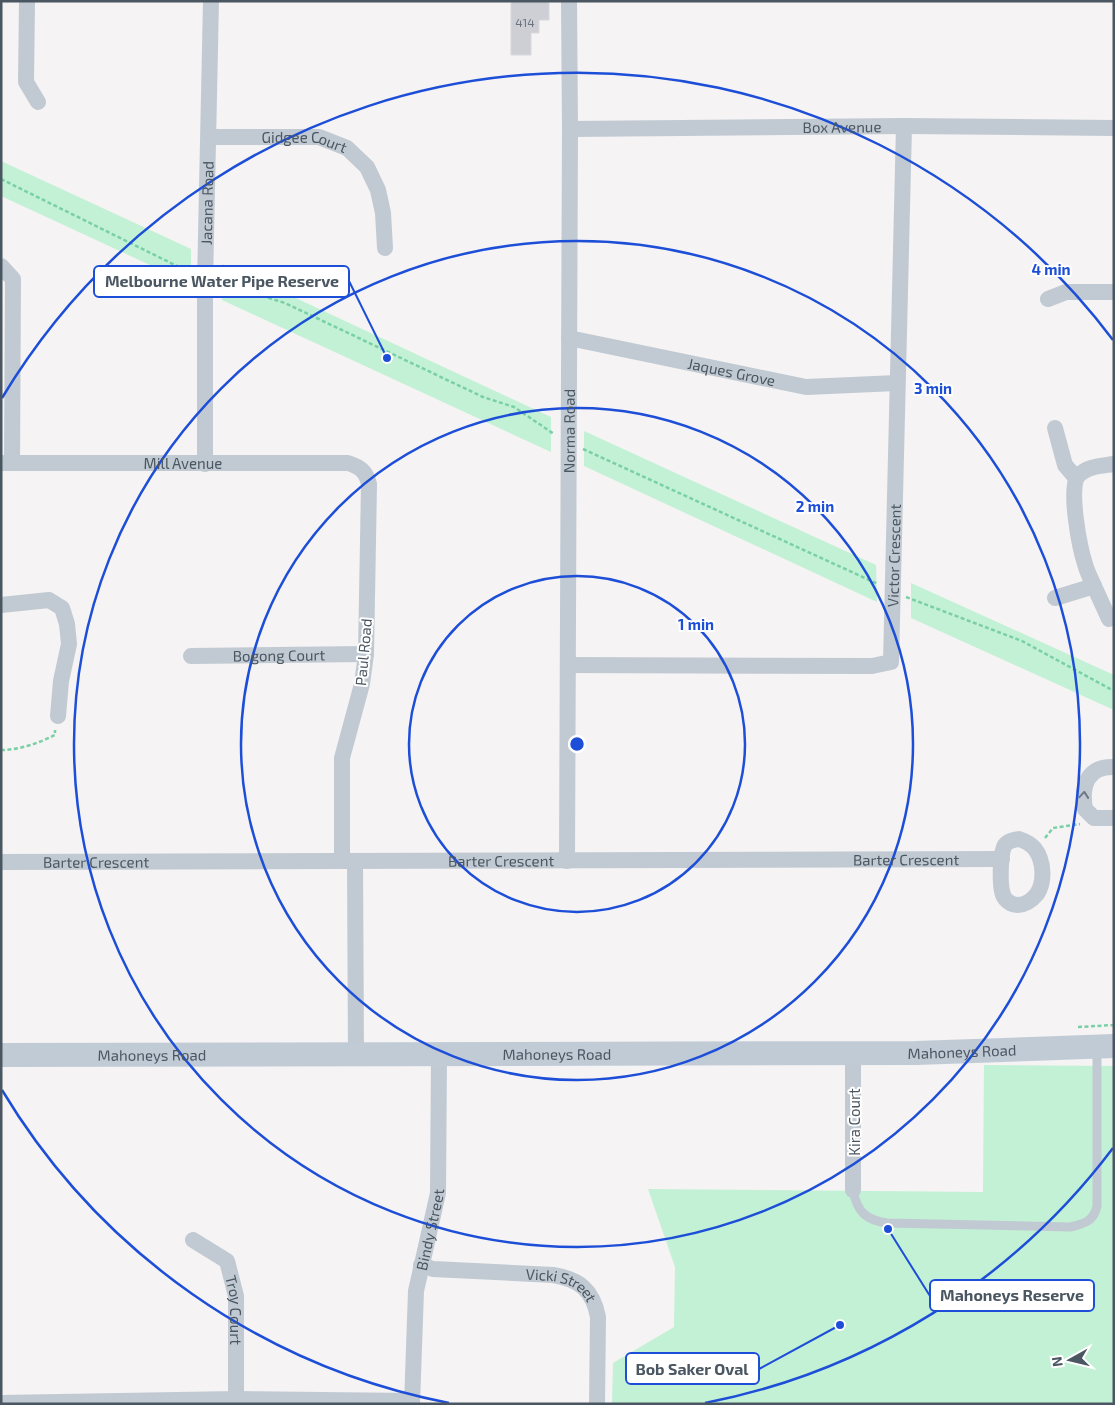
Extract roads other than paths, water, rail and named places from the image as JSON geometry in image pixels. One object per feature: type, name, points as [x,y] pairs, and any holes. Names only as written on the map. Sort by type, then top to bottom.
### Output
[{"type":"main road","name":"Mahoneys Road","points":[[1,1055],[916,1053],[1105,1046]]},
{"type":"street","points":[[27,1],[26,82],[38,102]]},
{"type":"street","name":"Jacana Road","points":[[205,464],[205,284],[211,1]]},
{"type":"street","name":"Norma Road","points":[[567,860],[569,1]]},
{"type":"street","name":"Box Avenue","points":[[570,130],[904,126],[1114,128]]},
{"type":"street","name":"Victor Crescent","points":[[568,665],[872,666],[891,662],[904,126]]},
{"type":"street","name":"Gidgee Court","points":[[209,137],[319,136],[347,148],[367,167],[378,190],[383,214],[385,248]]},
{"type":"street","points":[[1,266],[13,279],[7,463]]},
{"type":"street","points":[[1048,300],[1066,292],[1114,292]]},
{"type":"street","name":"Jaques Grove","points":[[569,338],[806,386],[897,383]]},
{"type":"street","points":[[1055,428],[1065,465],[1076,478]]},
{"type":"street","name":"Mill Avenue","points":[[7,463],[348,463],[358,466],[364,472]]},
{"type":"street","points":[[1109,619],[1085,565],[1079,543],[1074,498],[1076,478],[1086,469],[1114,464]]},
{"type":"street","name":"Paul Road","points":[[356,1055],[349,861],[342,758],[362,684],[366,654],[369,484],[364,472]]},
{"type":"street","points":[[1055,598],[1094,586]]},
{"type":"street","points":[[1,605],[49,600],[62,608],[67,624],[69,644],[61,681],[58,716]]},
{"type":"street","name":"Bogong Court","points":[[191,656],[366,654]]},
{"type":"street","points":[[1114,767],[1103,766],[1095,771],[1087,781],[1082,794],[1085,809],[1094,818],[1114,818]]},
{"type":"street","points":[[1019,839],[1027,842],[1036,850],[1042,865],[1042,879],[1038,891],[1032,900],[1024,905],[1014,905],[1006,900],[1002,891],[1002,859],[1002,851],[1006,844],[1012,840],[1019,839]]},
{"type":"street","name":"Barter Crescent","points":[[1,862],[1002,859]]},
{"type":"street","name":"Kira Court","points":[[854,1053],[854,1190]]},
{"type":"street","name":"Bindy Street","points":[[412,1402],[416,1291],[438,1193],[438,1055]]},
{"type":"street","name":"Troy Court","points":[[194,1240],[226,1261],[234,1287],[241,1401]]},
{"type":"street","name":"Vicki Street","points":[[421,1265],[433,1269],[553,1275],[570,1280],[584,1288],[591,1295],[596,1305],[598,1317],[597,1404]]},
{"type":"street","points":[[1,1403],[412,1402]]},
{"type":"lane","points":[[854,1190],[855,1201],[862,1212],[872,1220],[887,1223],[1070,1227],[1081,1225],[1090,1220],[1095,1214],[1097,1206],[1105,1046]]},
{"type":"place","name":"Melbourne Water Pipe Reserve","points":[[387,358]]},
{"type":"place","name":"Mahoneys Reserve","points":[[888,1229]]},
{"type":"place","name":"Bob Saker Oval","points":[[840,1325]]}]
